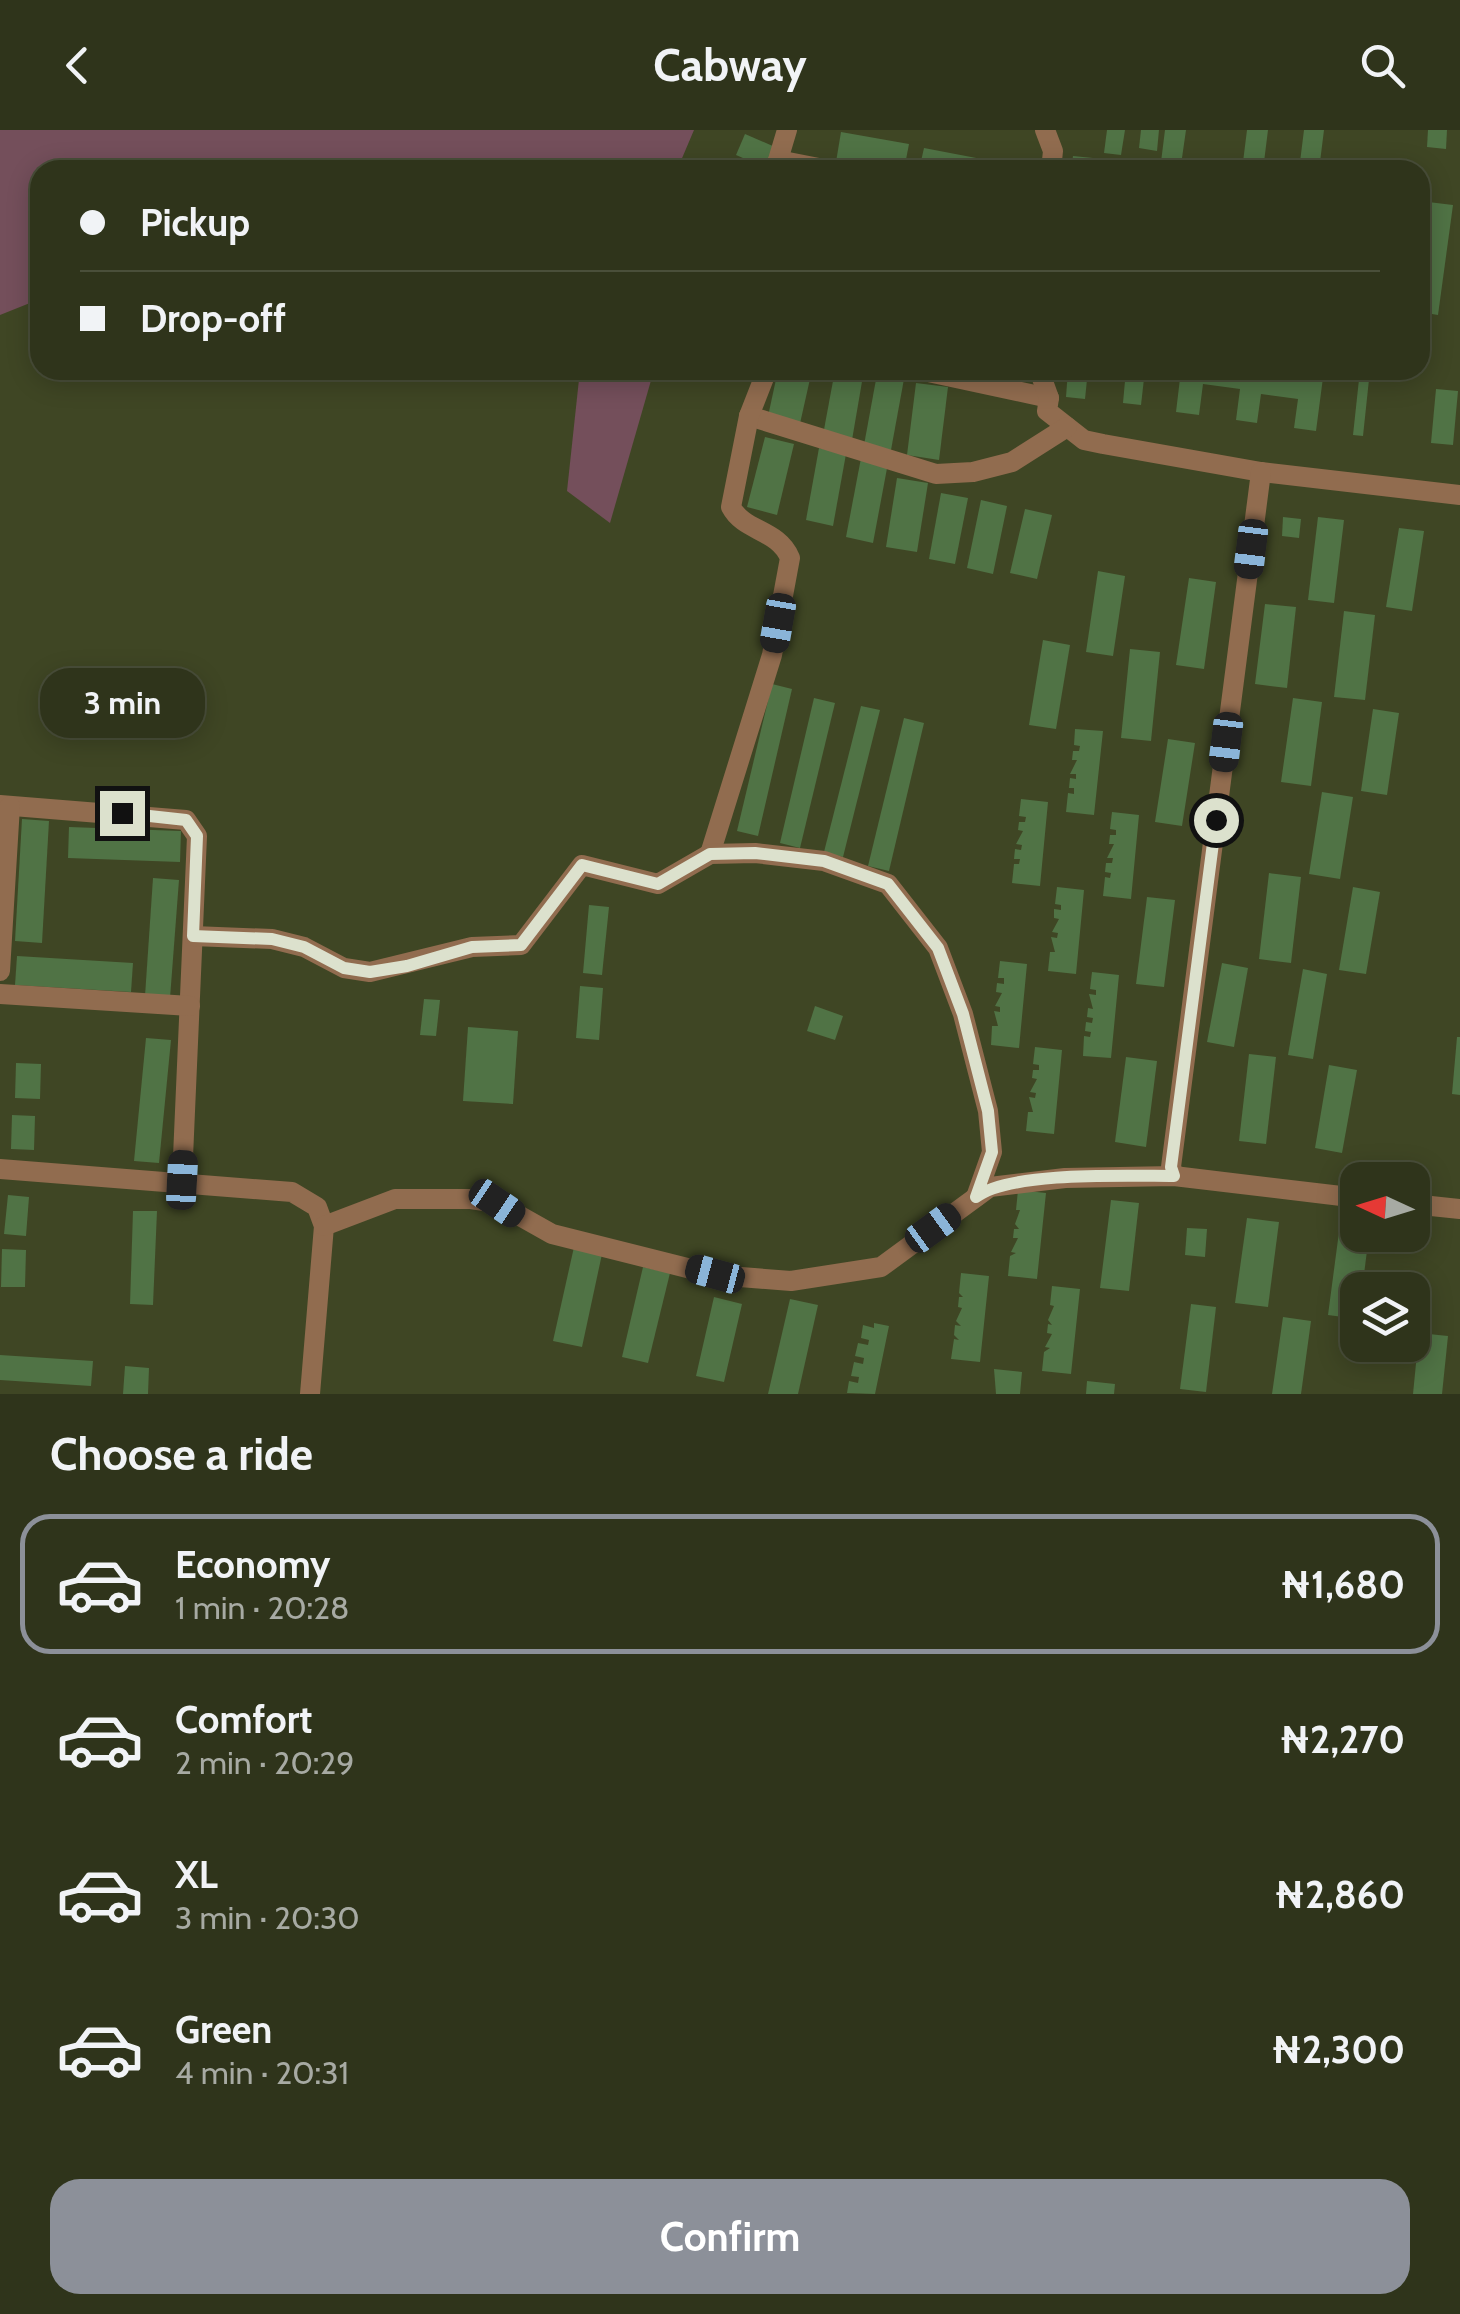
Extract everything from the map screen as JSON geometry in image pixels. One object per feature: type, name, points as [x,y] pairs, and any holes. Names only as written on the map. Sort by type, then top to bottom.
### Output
[{"type":"street","points":[[778,160],[787,130]]},
{"type":"street","points":[[1044,130],[1053,151],[1052,160]]},
{"type":"street","points":[[710,854],[772,656],[790,558],[784,543],[738,519],[731,507],[749,416],[762,380]]},
{"type":"street","points":[[966,380],[1049,398]]},
{"type":"street","points":[[1043,380],[1049,398],[1047,410],[1084,440],[1261,472],[1460,496]]},
{"type":"street","points":[[749,416],[936,474],[972,472],[1012,462],[1067,427]]},
{"type":"street","points":[[1174,1176],[1171,1167],[1261,472]]},
{"type":"street","points":[[0,971],[5,806],[186,820],[197,836],[182,1180]]},
{"type":"street","points":[[193,936],[272,939],[304,947],[344,968],[370,972],[472,947],[521,945],[582,865],[658,884],[710,854],[755,853],[824,861],[888,884],[938,948],[963,1014],[988,1111],[992,1152],[976,1197]]},
{"type":"street","points":[[0,994],[190,1006]]},
{"type":"street","points":[[0,1169],[182,1180],[292,1192],[317,1207],[324,1226],[310,1394]]},
{"type":"street","points":[[324,1226],[394,1199],[471,1199],[497,1203],[552,1234],[715,1274],[791,1280],[881,1267],[990,1186],[1065,1178],[1174,1176],[1340,1196]]},
{"type":"street","points":[[1430,1206],[1460,1209]]},
{"type":"shaded area","points":[[0,130],[694,130],[681,160],[30,160],[30,303],[0,315]]},
{"type":"shaded area","points":[[579,380],[651,380],[610,523],[567,491]]},
{"type":"building","points":[[1107,130],[1125,130],[1121,155],[1104,153]]},
{"type":"building","points":[[1141,130],[1159,130],[1157,151],[1139,148]]},
{"type":"building","points":[[1165,130],[1186,130],[1182,160],[1161,160]]},
{"type":"building","points":[[1247,130],[1268,130],[1264,160],[1243,160]]},
{"type":"building","points":[[1304,130],[1324,130],[1320,160],[1300,160]]},
{"type":"building","points":[[1428,130],[1447,130],[1446,149],[1427,147]]},
{"type":"building","points":[[841,132],[909,144],[906,160],[836,160]]},
{"type":"building","points":[[745,134],[775,147],[769,160],[748,160],[736,155]]},
{"type":"building","points":[[924,148],[987,160],[921,160]]},
{"type":"building","points":[[1430,202],[1453,205],[1438,315],[1430,314]]},
{"type":"building","points":[[776,380],[810,380],[799,428],[767,421]]},
{"type":"building","points":[[833,380],[862,380],[852,440],[823,435]]},
{"type":"building","points":[[876,380],[904,380],[891,450],[864,445]]},
{"type":"building","points":[[1067,380],[1087,380],[1085,399],[1066,397]]},
{"type":"building","points":[[1125,380],[1144,380],[1141,405],[1123,403]]},
{"type":"building","points":[[1180,380],[1323,380],[1316,431],[1294,428],[1298,399],[1261,394],[1257,423],[1236,420],[1240,389],[1203,384],[1199,415],[1176,412]]},
{"type":"building","points":[[1359,380],[1369,380],[1363,436],[1353,435]]},
{"type":"building","points":[[916,383],[948,387],[939,460],[907,455]]},
{"type":"building","points":[[1436,389],[1458,391],[1453,445],[1431,443]]},
{"type":"building","points":[[765,437],[794,444],[777,515],[747,507]]},
{"type":"building","points":[[819,448],[846,454],[833,526],[806,520]]},
{"type":"building","points":[[861,458],[888,463],[873,543],[846,537]]},
{"type":"building","points":[[897,478],[928,483],[917,552],[886,547]]},
{"type":"building","points":[[941,493],[968,498],[955,564],[929,559]]},
{"type":"building","points":[[981,500],[1007,506],[993,574],[967,568]]},
{"type":"building","points":[[1025,509],[1052,515],[1037,579],[1010,573]]},
{"type":"building","points":[[1283,517],[1301,519],[1299,538],[1282,536]]},
{"type":"building","points":[[1318,517],[1344,520],[1334,603],[1308,600]]},
{"type":"building","points":[[1399,528],[1424,531],[1412,611],[1386,607]]},
{"type":"building","points":[[1098,571],[1125,576],[1113,656],[1086,652]]},
{"type":"building","points":[[1189,578],[1216,582],[1204,669],[1176,665]]},
{"type":"building","points":[[1265,604],[1296,607],[1287,688],[1255,684]]},
{"type":"building","points":[[1344,611],[1375,615],[1365,700],[1334,697]]},
{"type":"building","points":[[1043,640],[1070,645],[1056,729],[1029,725]]},
{"type":"building","points":[[1130,649],[1160,652],[1151,741],[1121,738]]},
{"type":"building","points":[[772,684],[792,689],[758,836],[737,831]]},
{"type":"building","points":[[814,698],[835,703],[800,848],[780,843]]},
{"type":"building","points":[[1293,698],[1322,702],[1311,786],[1281,782]]},
{"type":"building","points":[[861,706],[880,710],[843,857],[824,852]]},
{"type":"building","points":[[1373,709],[1399,713],[1387,795],[1361,791]]},
{"type":"building","points":[[904,718],[924,723],[889,871],[868,866]]},
{"type":"building","points":[[1075,729],[1103,731],[1094,815],[1066,812],[1068,793],[1074,794],[1074,788],[1069,788],[1070,778],[1076,779],[1076,774],[1070,774],[1077,760],[1072,760],[1073,751],[1079,751],[1080,746],[1074,745]]},
{"type":"building","points":[[1168,739],[1195,743],[1182,826],[1155,822]]},
{"type":"building","points":[[1322,792],[1353,797],[1340,879],[1309,874]]},
{"type":"building","points":[[1021,799],[1048,802],[1040,886],[1012,883],[1014,864],[1019,864],[1020,859],[1014,859],[1015,849],[1021,850],[1022,845],[1016,844],[1023,831],[1018,830],[1019,822],[1025,822],[1026,817],[1019,816]]},
{"type":"building","points":[[1112,812],[1139,815],[1131,899],[1103,896],[1105,877],[1110,878],[1111,873],[1105,872],[1106,863],[1112,863],[1113,858],[1107,858],[1114,844],[1109,844],[1110,835],[1116,835],[1116,830],[1110,829]]},
{"type":"building","points":[[22,819],[49,821],[42,943],[15,941]]},
{"type":"building","points":[[69,827],[181,831],[180,862],[68,858]]},
{"type":"building","points":[[1269,873],[1301,877],[1291,963],[1259,959]]},
{"type":"building","points":[[153,878],[179,880],[170,998],[145,996]]},
{"type":"building","points":[[1057,887],[1084,890],[1076,974],[1048,971],[1050,952],[1055,952],[1051,937],[1057,938],[1058,933],[1052,932],[1059,919],[1054,918],[1054,909],[1061,910],[1061,905],[1055,904]]},
{"type":"building","points":[[1353,887],[1380,892],[1366,974],[1339,970]]},
{"type":"building","points":[[1147,897],[1175,900],[1164,987],[1136,984]]},
{"type":"building","points":[[589,905],[609,907],[602,975],[583,973]]},
{"type":"building","points":[[17,956],[133,963],[131,992],[15,985]]},
{"type":"building","points":[[1000,961],[1027,964],[1019,1048],[991,1045],[992,1026],[998,1026],[994,1011],[1000,1012],[1000,1007],[995,1006],[1002,993],[996,992],[997,983],[1004,984],[1004,978],[998,978]]},
{"type":"building","points":[[1222,963],[1248,968],[1234,1047],[1207,1042]]},
{"type":"building","points":[[1303,969],[1327,974],[1313,1059],[1288,1055]]},
{"type":"building","points":[[1092,972],[1119,975],[1111,1058],[1083,1056],[1084,1036],[1090,1037],[1091,1032],[1085,1031],[1086,1022],[1092,1023],[1093,1018],[1087,1017],[1088,1008],[1093,1009],[1089,994],[1096,995],[1096,990],[1090,989]]},
{"type":"building","points":[[580,986],[603,988],[599,1040],[576,1038]]},
{"type":"building","points":[[424,999],[440,1000],[436,1036],[420,1035]]},
{"type":"building","points":[[815,1006],[843,1016],[835,1040],[807,1031]]},
{"type":"building","points":[[468,1027],[518,1031],[513,1104],[463,1101]]},
{"type":"building","points":[[1460,1037],[1460,1095],[1452,1094]]},
{"type":"building","points":[[146,1038],[171,1040],[159,1163],[134,1161]]},
{"type":"building","points":[[1035,1047],[1062,1050],[1054,1134],[1026,1131],[1028,1112],[1033,1112],[1029,1097],[1035,1098],[1036,1093],[1030,1092],[1037,1079],[1032,1078],[1033,1070],[1039,1070],[1039,1065],[1033,1064]]},
{"type":"building","points":[[1249,1054],[1276,1057],[1266,1144],[1239,1141]]},
{"type":"building","points":[[1126,1057],[1157,1061],[1146,1147],[1115,1142]]},
{"type":"building","points":[[16,1063],[41,1064],[40,1099],[15,1098]]},
{"type":"building","points":[[1329,1065],[1357,1070],[1342,1153],[1315,1148]]},
{"type":"building","points":[[12,1115],[35,1116],[34,1150],[11,1149]]},
{"type":"building","points":[[1018,1190],[1046,1193],[1037,1279],[1008,1276],[1010,1256],[1016,1253],[1011,1252],[1018,1238],[1013,1238],[1014,1229],[1019,1229],[1015,1224],[1020,1210],[1016,1210]]},
{"type":"building","points":[[8,1195],[29,1197],[26,1236],[4,1234]]},
{"type":"building","points":[[1111,1200],[1139,1203],[1129,1291],[1100,1288]]},
{"type":"building","points":[[133,1211],[157,1211],[153,1305],[130,1304]]},
{"type":"building","points":[[1247,1218],[1279,1222],[1268,1307],[1235,1303]]},
{"type":"building","points":[[1187,1228],[1207,1229],[1205,1257],[1185,1255]]},
{"type":"building","points":[[1340,1232],[1340,1252],[1367,1252],[1364,1272],[1340,1272],[1340,1317],[1328,1315]]},
{"type":"building","points":[[574,1247],[602,1254],[582,1347],[553,1341]]},
{"type":"building","points":[[2,1249],[26,1250],[25,1287],[1,1287]]},
{"type":"building","points":[[643,1267],[670,1273],[648,1363],[622,1357]]},
{"type":"building","points":[[961,1273],[989,1276],[980,1362],[951,1359],[954,1339],[959,1340],[954,1335],[955,1325],[961,1326],[956,1321],[962,1308],[958,1307],[959,1297],[963,1297],[959,1293]]},
{"type":"building","points":[[1052,1286],[1080,1289],[1071,1374],[1042,1371],[1044,1352],[1050,1348],[1045,1347],[1052,1334],[1047,1333],[1048,1324],[1052,1325],[1048,1320],[1054,1306],[1050,1305]]},
{"type":"building","points":[[714,1297],[742,1304],[724,1382],[696,1376]]},
{"type":"building","points":[[790,1299],[818,1305],[798,1394],[768,1394]]},
{"type":"building","points":[[1191,1304],[1216,1307],[1206,1392],[1180,1389]]},
{"type":"building","points":[[1283,1317],[1311,1321],[1301,1394],[1272,1394]]},
{"type":"building","points":[[874,1323],[889,1326],[875,1394],[847,1393],[849,1381],[858,1383],[859,1377],[851,1376],[854,1362],[863,1364],[864,1358],[855,1356],[858,1343],[868,1345],[869,1340],[861,1338],[863,1325],[874,1328]]},
{"type":"building","points":[[1430,1334],[1448,1336],[1442,1394],[1413,1394],[1416,1362],[1430,1362]]},
{"type":"building","points":[[0,1355],[93,1361],[91,1386],[0,1380]]},
{"type":"building","points":[[125,1366],[149,1368],[148,1394],[123,1394]]},
{"type":"building","points":[[994,1369],[1022,1372],[1020,1394],[996,1394]]},
{"type":"building","points":[[1087,1381],[1115,1384],[1114,1394],[1086,1394]]},
{"type":"route","points":[[122,813],[186,820],[197,836],[193,936],[272,939],[304,947],[344,968],[370,972],[472,947],[521,945],[582,865],[658,884],[710,854],[755,853],[824,861],[888,884],[938,948],[963,1014],[988,1111],[992,1152],[976,1197],[990,1186],[1065,1178],[1174,1176],[1171,1167],[1216,820]]}]
